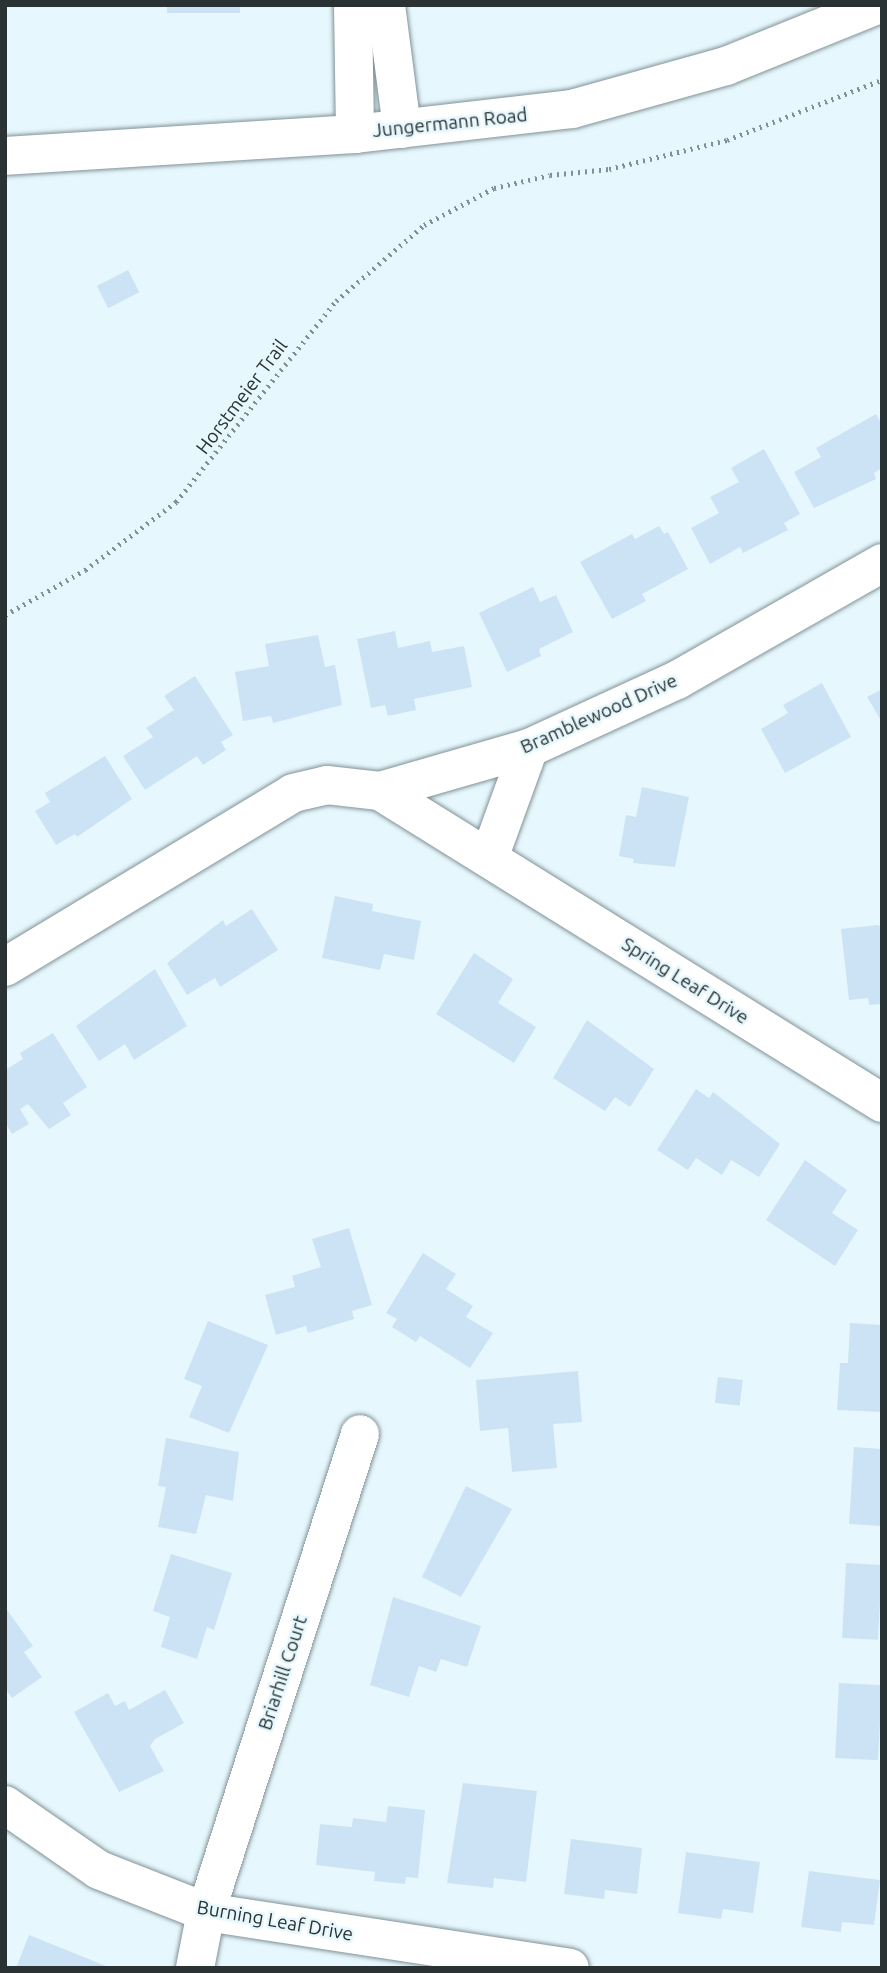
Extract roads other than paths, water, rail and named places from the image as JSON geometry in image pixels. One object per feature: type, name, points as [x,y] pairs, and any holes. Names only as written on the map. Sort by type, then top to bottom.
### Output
[{"type":"street","points":[[353,5],[355,134]]},
{"type":"street","points":[[386,5],[402,129]]},
{"type":"street","name":"Jungermann Road","points":[[5,156],[355,134],[572,109],[726,66],[877,5]]},
{"type":"street","name":"Bramblewood Drive","points":[[5,967],[293,793],[327,785],[380,790],[529,748],[677,680],[882,563]]},
{"type":"street","points":[[489,858],[529,748]]},
{"type":"street","name":"Spring Leaf Drive","points":[[380,790],[882,1103]]},
{"type":"street","name":"Briarhill Court","points":[[195,1968],[206,1912],[360,1434]]},
{"type":"street","name":"Burning Leaf Drive","points":[[5,1805],[99,1870],[206,1912],[569,1968]]}]
